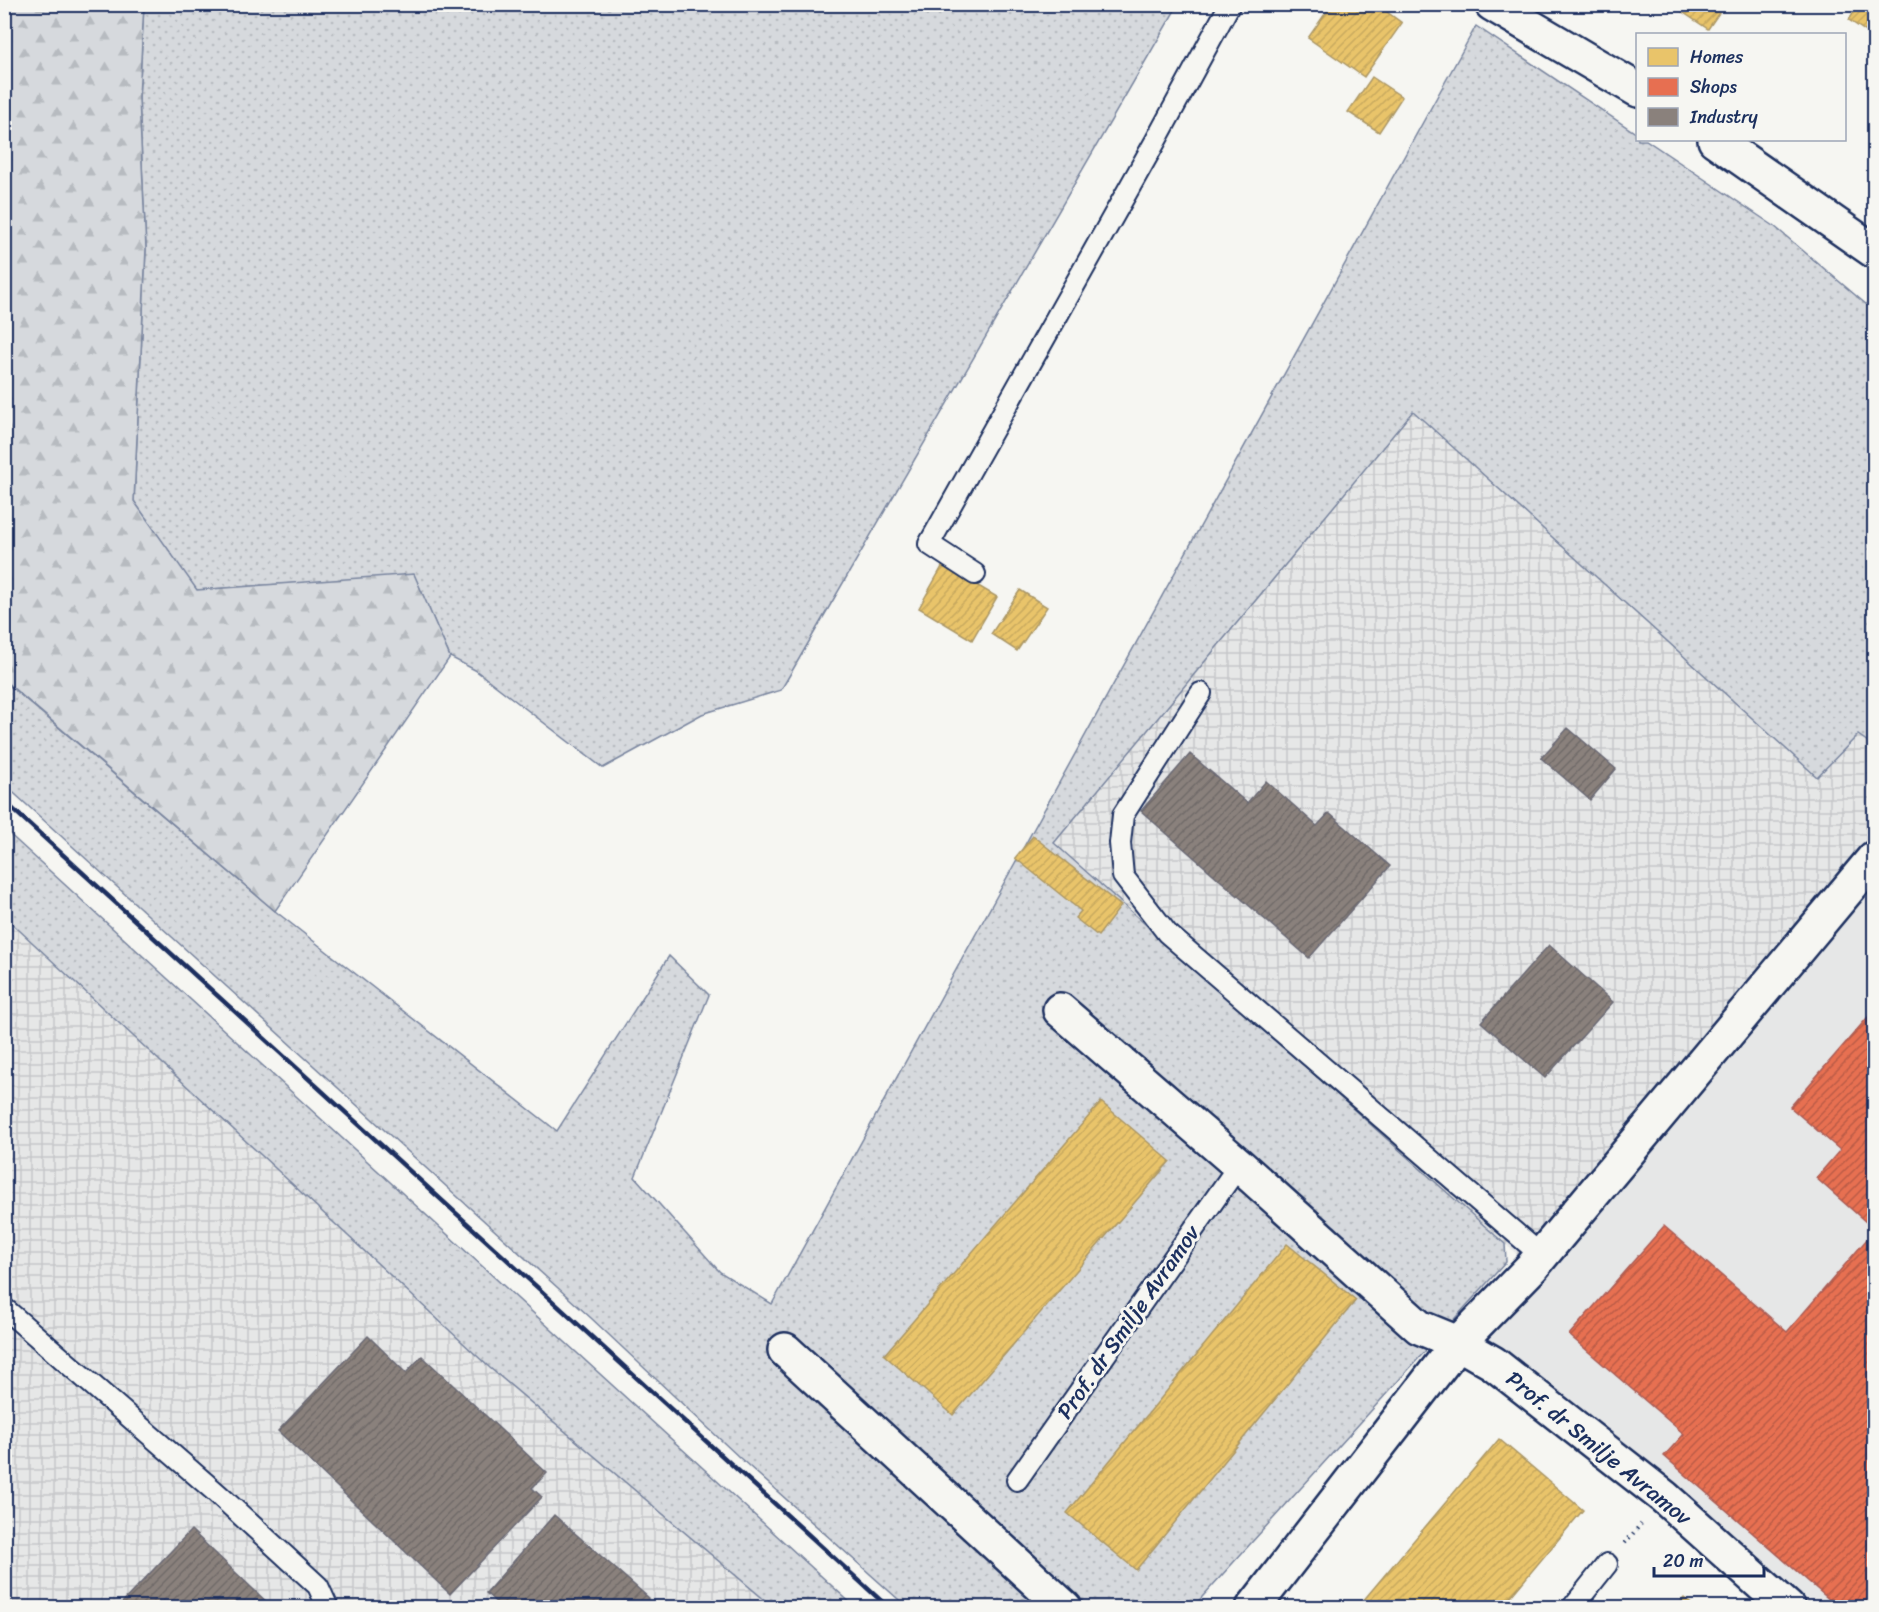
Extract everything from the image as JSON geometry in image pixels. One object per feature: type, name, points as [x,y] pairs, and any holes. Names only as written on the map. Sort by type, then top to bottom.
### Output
[{"type":"street","points":[[1492,4],[1636,89]]},
{"type":"street","points":[[1715,141],[1875,251]]},
{"type":"street","points":[[1253,1608],[1458,1344],[1532,1267],[1875,858]]},
{"type":"street","name":"Prof. dr Smilje Avramov","points":[[1060,1010],[1239,1165],[1419,1327],[1493,1363],[1664,1497],[1788,1608]]},
{"type":"street","points":[[785,1350],[1065,1608]]},
{"type":"lane","points":[[975,574],[929,544],[1230,4]]},
{"type":"lane","points":[[1201,693],[1124,815],[1120,843],[1123,876],[1167,933],[1541,1255]]},
{"type":"lane","name":"Prof. dr Smilje Avramov","points":[[1017,1480],[1239,1165]]},
{"type":"lane","points":[[4,1308],[219,1495],[318,1586],[328,1608]]},
{"type":"lane","points":[[1572,1608],[1606,1564]]},
{"type":"path","points":[[1606,1564],[1664,1497]]},
{"type":"shaded area","points":[[1413,411],[1817,777],[1858,734],[1874,746],[1874,858],[1532,1267],[1054,843]]},
{"type":"shaded area","points":[[1874,858],[1874,1607],[1788,1607],[1458,1343]]},
{"type":"shaded area","points":[[4,917],[490,1368],[773,1607],[5,1607]]},
{"type":"green space","points":[[5,4],[144,5],[139,98],[146,249],[134,501],[197,590],[414,574],[450,657],[275,911],[5,681]]},
{"type":"green space","points":[[144,5],[1178,5],[781,690],[702,714],[603,768],[475,670],[450,657],[414,575],[196,590],[134,501],[146,249],[139,98]]},
{"type":"green space","points":[[1476,26],[1636,133],[1636,141],[1647,141],[1774,226],[1874,311],[1874,746],[1858,735],[1817,777],[1413,411],[1054,843],[1505,1244],[1506,1262],[1193,1607],[907,1607],[740,1458],[591,1318],[5,785],[4,681],[275,911],[557,1131],[669,956],[709,995],[635,1177],[720,1272],[772,1304]]},
{"type":"green space","points":[[5,830],[855,1607],[773,1607],[490,1368],[5,917]]},
{"type":"building: Homes","points":[[1332,4],[1376,4],[1402,23],[1364,77],[1308,38]]},
{"type":"building: Homes","points":[[1681,4],[1725,4],[1708,29],[1678,9]]},
{"type":"building: Homes","points":[[1859,4],[1874,4],[1874,37],[1849,20]]},
{"type":"building: Homes","points":[[1372,77],[1402,97],[1379,132],[1348,112]]},
{"type":"building: Homes","points":[[943,565],[997,597],[972,640],[919,608]]},
{"type":"building: Homes","points":[[1020,590],[1047,607],[1017,651],[991,634]]},
{"type":"building: Homes","points":[[1033,836],[1121,906],[1098,936],[1075,918],[1081,911],[1015,858]]},
{"type":"building: Homes","points":[[1101,1102],[1170,1161],[953,1415],[884,1355]]},
{"type":"building: Homes","points":[[1287,1244],[1356,1300],[1136,1570],[1067,1513]]},
{"type":"building: Homes","points":[[1499,1439],[1583,1510],[1501,1608],[1357,1608]]},
{"type":"building: Homes","points":[[1684,1598],[1696,1608],[1676,1608]]},
{"type":"building: Shops","points":[[1874,1010],[1874,1229],[1816,1178],[1840,1150],[1790,1107]]},
{"type":"building: Shops","points":[[1664,1226],[1787,1332],[1874,1231],[1874,1608],[1839,1608],[1664,1456],[1684,1434],[1569,1335]]},
{"type":"building: Industry","points":[[1568,728],[1616,769],[1590,800],[1541,758]]},
{"type":"building: Industry","points":[[1190,754],[1247,803],[1266,781],[1317,826],[1329,813],[1390,866],[1309,958],[1141,811]]},
{"type":"building: Industry","points":[[1549,945],[1613,1002],[1545,1078],[1481,1022]]},
{"type":"building: Industry","points":[[368,1336],[406,1373],[422,1356],[547,1473],[532,1488],[542,1497],[450,1594],[278,1431]]},
{"type":"building: Industry","points":[[554,1515],[649,1598],[641,1608],[502,1608],[486,1593]]},
{"type":"building: Industry","points":[[191,1530],[273,1608],[117,1608]]},
{"type":"railway","points":[[4,801],[889,1608]]}]
